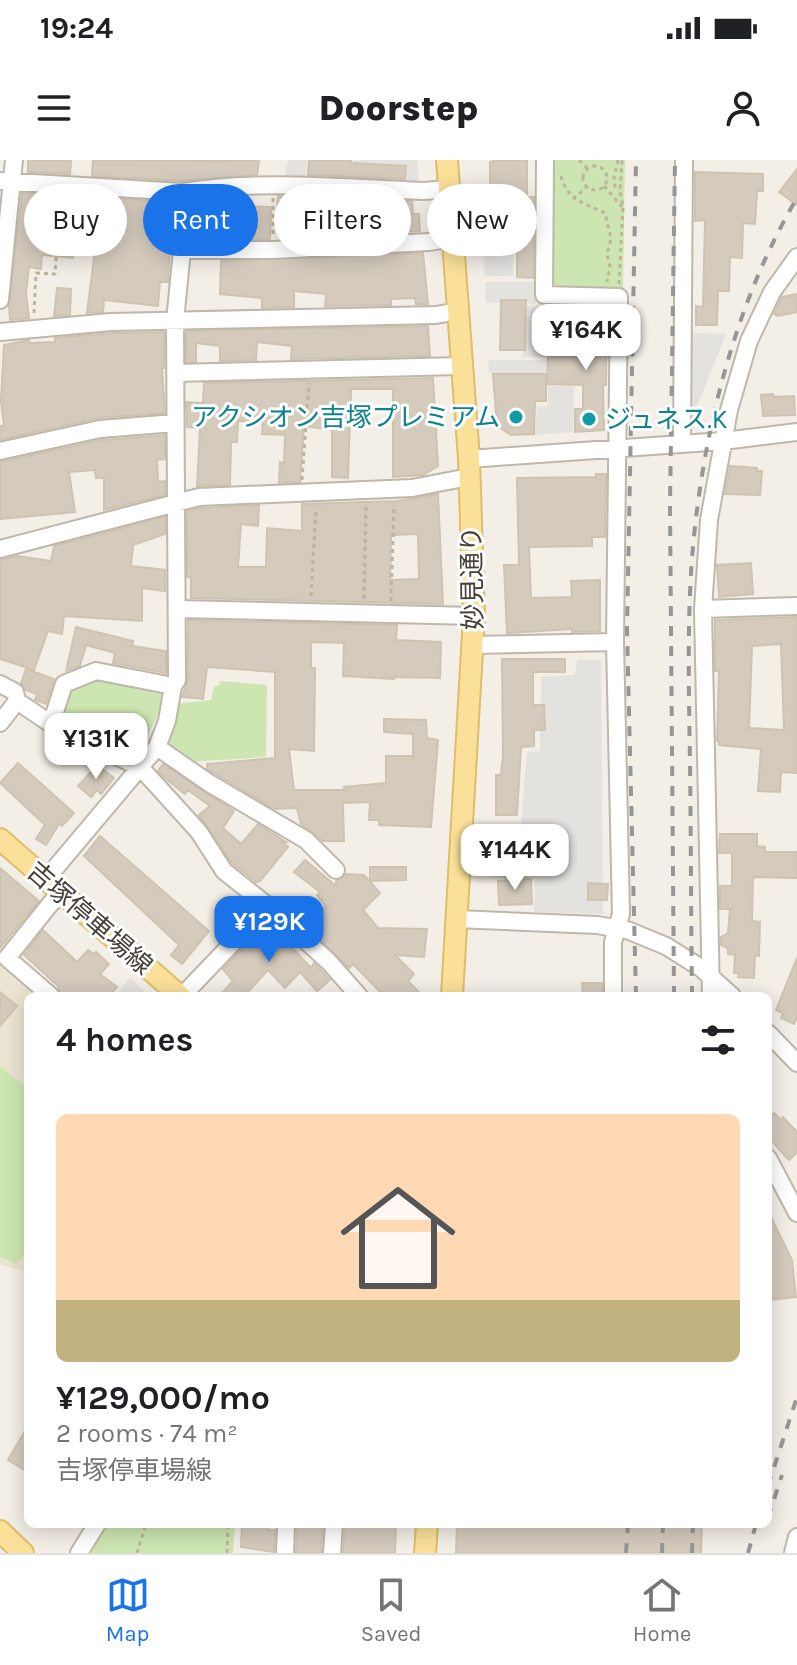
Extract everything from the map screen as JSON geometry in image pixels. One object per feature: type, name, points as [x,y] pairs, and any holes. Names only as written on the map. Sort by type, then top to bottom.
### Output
[{"type":"main road","name":"妙見通り","points":[[447,160],[448,184]]},
{"type":"main road","name":"妙見通り","points":[[452,992],[474,616],[469,468],[453,256]]},
{"type":"main road","name":"吉塚停車場線","points":[[0,839],[176,992]]},
{"type":"main road","points":[[425,1553],[427,1528]]},
{"type":"main road","points":[[0,1531],[23,1553]]},
{"type":"street","points":[[0,300],[6,182],[14,160]]},
{"type":"street","points":[[682,443],[684,160]]},
{"type":"street","points":[[554,167],[544,295],[619,297],[615,642],[621,914],[613,942],[613,992]]},
{"type":"street","points":[[6,182],[34,184]]},
{"type":"street","points":[[258,187],[427,191]]},
{"type":"street","points":[[258,250],[427,242]]},
{"type":"street","points":[[46,879],[157,747],[177,680],[175,321],[181,256]]},
{"type":"street","points":[[711,992],[703,609],[709,520],[723,441],[749,341],[772,292],[797,257]]},
{"type":"street","points":[[0,332],[111,322],[436,315],[458,311]]},
{"type":"street","points":[[175,373],[461,366]]},
{"type":"street","points":[[0,451],[100,429],[175,423]]},
{"type":"street","points":[[0,549],[199,497],[395,489],[469,468],[618,447],[723,441],[797,432]]},
{"type":"street","points":[[703,609],[797,606]]},
{"type":"street","points":[[178,609],[474,616]]},
{"type":"street","points":[[473,645],[615,642]]},
{"type":"street","points":[[51,724],[64,684],[96,671],[173,686]]},
{"type":"street","points":[[0,684],[15,692],[17,701],[51,724],[141,768],[199,832],[224,871],[329,962],[355,992]]},
{"type":"street","points":[[0,723],[17,701]]},
{"type":"street","points":[[157,747],[209,783],[306,840],[336,870]]},
{"type":"street","points":[[46,992],[3,955],[63,894]]},
{"type":"street","points":[[185,992],[268,906]]},
{"type":"street","points":[[456,919],[617,928],[666,946],[711,975],[728,992]]},
{"type":"street","points":[[772,1038],[797,1063]]},
{"type":"street","points":[[772,1166],[797,1213]]},
{"type":"street","points":[[79,1553],[95,1528]]},
{"type":"street","points":[[285,1553],[286,1528]]},
{"type":"street","points":[[332,1553],[334,1528]]},
{"type":"street","points":[[793,1553],[797,1537]]},
{"type":"path","points":[[579,160],[588,169]]},
{"type":"path","points":[[619,290],[623,207],[620,160]]},
{"type":"path","points":[[595,166],[604,169],[607,177],[604,186],[596,189],[588,186],[584,178],[588,169],[595,166]]},
{"type":"path","points":[[554,167],[557,184]]},
{"type":"path","points":[[554,167],[573,199],[605,213],[610,234],[607,255],[609,271],[607,282],[600,286]]},
{"type":"path","points":[[573,199],[588,186]]},
{"type":"path","points":[[604,186],[623,207]]},
{"type":"path","points":[[273,187],[273,250]]},
{"type":"path","points":[[610,234],[621,239]]},
{"type":"path","points":[[34,329],[36,273],[55,274],[56,256]]},
{"type":"path","points":[[609,271],[619,274]]},
{"type":"path","points":[[309,372],[310,613]]},
{"type":"path","points":[[391,615],[395,489]]},
{"type":"path","points":[[364,614],[366,490]]},
{"type":"path","points":[[137,1553],[145,1528]]},
{"type":"path","points":[[227,1553],[228,1528]]},
{"type":"shaded area","points":[[288,160],[307,160],[305,183],[283,183]]},
{"type":"shaded area","points":[[353,160],[417,160],[419,188],[411,188],[411,184],[352,184]]},
{"type":"shaded area","points":[[483,256],[514,256],[513,276],[485,276]]},
{"type":"shaded area","points":[[485,282],[536,282],[536,304],[486,302]]},
{"type":"shaded area","points":[[521,306],[549,307],[551,357],[523,357]]},
{"type":"shaded area","points":[[577,307],[578,352],[552,352],[551,308]]},
{"type":"shaded area","points":[[692,333],[726,334],[691,421]]},
{"type":"shaded area","points":[[488,360],[550,360],[550,373],[489,373]]},
{"type":"shaded area","points":[[548,386],[574,386],[573,432],[535,435],[537,407],[548,406]]},
{"type":"shaded area","points":[[577,660],[601,660],[603,914],[534,912],[535,879],[493,878],[490,825],[521,824],[527,752],[540,751],[541,677],[575,675]]},
{"type":"shaded area","points":[[0,960],[37,992],[24,992],[24,1272],[0,1264]]},
{"type":"shaded area","points":[[130,978],[146,992],[119,992]]},
{"type":"green space","points":[[552,160],[625,160],[623,290],[553,287],[550,283]]},
{"type":"green space","points":[[96,675],[165,688],[158,715],[134,753],[65,723],[63,711],[68,686]]},
{"type":"green space","points":[[221,681],[267,685],[266,757],[187,762],[166,742],[174,704],[211,700],[214,687]]},
{"type":"green space","points":[[0,1066],[24,1086],[24,1255],[16,1264],[0,1257]]},
{"type":"green space","points":[[103,1528],[235,1528],[233,1553],[87,1553]]},
{"type":"building","points":[[28,160],[71,160],[70,174],[28,172]]},
{"type":"building","points":[[93,160],[259,160],[257,175],[183,181],[92,176]]},
{"type":"building","points":[[309,160],[351,160],[351,163],[406,166],[405,179],[308,175]]},
{"type":"building","points":[[527,160],[527,184],[490,184],[490,162]]},
{"type":"building","points":[[797,169],[797,205],[779,192]]},
{"type":"building","points":[[695,172],[763,174],[763,191],[757,191],[755,224],[743,223],[742,258],[730,257],[729,291],[718,291],[717,325],[696,325],[696,306],[703,307],[705,220],[695,221]]},
{"type":"building","points":[[24,193],[24,256],[42,256],[41,269],[29,267],[26,293],[29,318],[10,320],[9,306]]},
{"type":"building","points":[[127,199],[143,200],[143,256],[169,256],[168,282],[160,282],[158,306],[104,300],[103,312],[87,313],[94,256],[127,256]]},
{"type":"building","points":[[411,201],[413,214],[419,214],[420,231],[411,232]]},
{"type":"building","points":[[258,207],[271,207],[270,239],[258,239]]},
{"type":"building","points":[[411,253],[423,253],[428,304],[416,304],[415,298],[391,299],[391,305],[325,306],[326,294],[294,291],[294,307],[262,308],[262,298],[220,294],[221,261],[411,256]]},
{"type":"building","points":[[517,256],[533,256],[533,278],[517,277]]},
{"type":"building","points":[[57,288],[71,289],[70,315],[54,316]]},
{"type":"building","points":[[797,294],[797,312],[774,314],[782,297]]},
{"type":"building","points":[[501,300],[526,300],[525,350],[500,350]]},
{"type":"building","points":[[587,307],[607,308],[604,430],[575,432],[575,409],[583,409],[583,385],[547,384],[548,356],[579,357],[580,352],[586,352]]},
{"type":"building","points":[[428,326],[430,356],[291,359],[292,346],[257,342],[256,360],[220,361],[220,346],[196,343],[196,362],[186,362],[186,331]]},
{"type":"building","points":[[164,332],[162,368],[165,413],[98,418],[0,440],[0,426],[4,426],[1,401],[4,345],[29,340],[29,343],[55,342],[55,338],[112,333]]},
{"type":"building","points":[[493,374],[546,374],[546,401],[535,401],[534,434],[511,435],[497,426]]},
{"type":"building","points":[[433,378],[438,466],[423,475],[393,477],[393,389],[351,389],[348,478],[332,477],[332,430],[304,426],[300,482],[279,483],[280,462],[284,463],[285,435],[262,434],[263,422],[238,421],[237,442],[231,442],[230,485],[197,486],[200,428],[187,427],[186,402],[203,403],[204,383]]},
{"type":"building","points":[[773,394],[774,397],[794,396],[795,415],[763,416],[761,395]]},
{"type":"building","points":[[165,435],[165,459],[157,460],[158,482],[165,481],[165,495],[104,510],[104,478],[96,478],[95,470],[69,472],[75,512],[0,519],[0,462],[102,440]]},
{"type":"building","points":[[730,466],[762,471],[760,495],[725,494]]},
{"type":"building","points":[[596,474],[606,474],[605,537],[592,537],[592,546],[529,547],[531,598],[572,597],[571,581],[600,580],[600,631],[572,632],[572,629],[507,633],[504,565],[519,565],[517,478],[596,477]]},
{"type":"building","points":[[438,494],[443,604],[191,598],[191,577],[187,577],[187,511],[259,505],[258,526],[241,524],[238,567],[266,567],[267,528],[302,531],[302,504],[398,501]],"holes":[[[418,534],[419,579],[390,580],[391,535]]]},
{"type":"building","points":[[165,517],[165,534],[133,545],[131,566],[165,570],[165,591],[142,588],[142,621],[64,616],[62,634],[48,631],[34,670],[0,659],[0,560],[17,556],[51,561],[54,546]]},
{"type":"building","points":[[751,563],[753,594],[719,597],[717,565]]},
{"type":"building","points":[[797,617],[797,773],[781,772],[780,792],[758,791],[761,749],[719,745],[717,741],[719,671],[715,671],[715,620]],"holes":[[[781,644],[784,730],[749,728],[752,646]]]},
{"type":"building","points":[[188,620],[397,625],[396,640],[441,642],[440,678],[394,679],[343,676],[344,643],[311,642],[311,668],[315,668],[314,751],[289,749],[294,790],[344,790],[344,787],[386,783],[386,756],[413,756],[413,734],[384,732],[384,719],[426,720],[427,738],[438,740],[431,827],[379,825],[379,820],[369,820],[370,802],[343,803],[344,841],[323,841],[301,824],[297,808],[275,809],[207,769],[207,764],[275,758],[275,672],[207,667],[203,699],[182,697],[188,680]]},
{"type":"building","points":[[76,627],[133,641],[132,646],[166,651],[166,673],[113,663],[115,653],[86,645],[80,666],[66,671]]},
{"type":"building","points":[[502,659],[565,659],[565,672],[533,672],[533,705],[544,705],[545,730],[534,730],[534,746],[521,747],[517,815],[496,815],[496,775],[501,775],[503,755]]},
{"type":"building","points":[[26,669],[54,679],[46,704],[35,700],[37,694],[26,690],[21,683]]},
{"type":"building","points":[[18,763],[74,813],[62,826],[59,824],[46,845],[36,839],[45,825],[0,783]]},
{"type":"building","points":[[163,764],[234,811],[223,828],[241,844],[258,824],[286,842],[282,842],[288,847],[260,881],[256,882],[232,863],[199,815],[210,806],[188,790],[185,794],[165,778],[158,771]]},
{"type":"building","points":[[97,765],[114,778],[101,794],[97,790],[91,797],[78,786]]},
{"type":"building","points":[[720,834],[757,834],[757,846],[765,847],[765,852],[797,852],[797,878],[753,877],[752,921],[760,922],[759,956],[755,955],[754,978],[738,977],[739,973],[734,973],[735,955],[728,954],[728,949],[721,945],[721,937],[728,933],[730,909],[720,909],[720,886],[732,886],[732,853],[719,853]]},
{"type":"building","points":[[100,836],[209,931],[182,964],[171,955],[179,945],[84,856]]},
{"type":"building","points":[[305,860],[336,886],[336,881],[346,874],[364,875],[380,893],[363,910],[378,928],[427,929],[424,957],[395,955],[414,974],[408,981],[419,992],[380,992],[353,964],[349,968],[306,926],[326,906],[317,895],[320,892],[294,872]]},
{"type":"building","points":[[370,867],[406,867],[406,880],[370,881]]},
{"type":"building","points":[[0,868],[39,901],[0,948]]},
{"type":"building","points":[[531,879],[532,904],[499,905],[498,881]]},
{"type":"building","points":[[588,883],[608,884],[607,900],[588,900]]},
{"type":"building","points":[[268,922],[311,968],[314,963],[330,980],[317,991],[300,972],[285,988],[268,970],[248,992],[223,992],[233,981],[223,969]]},
{"type":"building","points":[[43,930],[77,962],[88,950],[94,954],[96,952],[109,964],[100,974],[117,987],[113,992],[60,992],[58,986],[24,955]]},
{"type":"building","points":[[797,958],[797,1017],[794,1024],[781,1018],[783,1013],[776,1010]]},
{"type":"building","points":[[582,983],[602,983],[602,992],[583,992]]},
{"type":"building","points":[[0,992],[17,1006],[0,1026]]},
{"type":"building","points":[[774,1113],[781,1120],[783,1117],[797,1132],[797,1152],[789,1160],[772,1141]]},
{"type":"building","points":[[772,1219],[792,1260],[796,1297],[772,1300]]},
{"type":"building","points":[[24,1433],[24,1470],[8,1460]]},
{"type":"building","points":[[242,1528],[275,1530],[274,1552],[241,1547]]},
{"type":"building","points":[[297,1528],[323,1528],[321,1553],[296,1553]]},
{"type":"building","points":[[345,1528],[396,1528],[395,1553],[343,1553]]},
{"type":"building","points":[[457,1528],[702,1528],[701,1553],[456,1553]]},
{"type":"railway","points":[[636,160],[627,630],[636,992]]},
{"type":"railway","points":[[674,992],[670,505],[675,160]]},
{"type":"railway","points":[[692,992],[689,635],[697,512],[713,418],[739,326],[755,282],[797,198]]},
{"type":"railway","points":[[772,1474],[797,1397]]},
{"type":"railway","points":[[772,1506],[782,1475]]},
{"type":"railway","points":[[626,1553],[628,1528]]},
{"type":"railway","points":[[662,1553],[663,1528]]},
{"type":"railway","points":[[692,1553],[693,1528]]},
{"type":"railway","points":[[748,1553],[755,1528]]},
{"type":"place","name":"アクシオン吉塚プレミアム","points":[[516,417]]},
{"type":"place","name":"ジュネス.K","points":[[589,419]]}]
